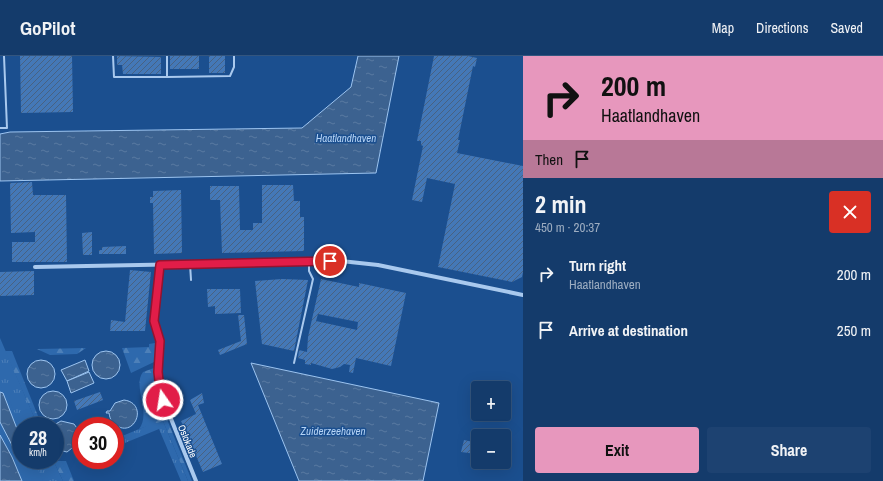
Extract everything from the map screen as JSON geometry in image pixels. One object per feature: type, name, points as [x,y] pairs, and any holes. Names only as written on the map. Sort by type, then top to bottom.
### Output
[{"type":"street","points":[[35,267],[309,261],[360,262],[523,295]]},
{"type":"street","name":"Oslokade","points":[[160,265],[154,321],[160,341],[158,372],[160,389],[196,481]]},
{"type":"lane","points":[[0,128],[7,128],[4,56]]},
{"type":"lane","points":[[113,56],[114,77],[230,76],[234,66],[234,56]]},
{"type":"lane","points":[[166,56],[167,77]]},
{"type":"lane","points":[[294,362],[313,279],[308,271],[309,261]]},
{"type":"lane","points":[[190,264],[191,280]]},
{"type":"green space","points":[[0,338],[34,417],[12,417],[12,419],[0,392]]},
{"type":"green space","points":[[149,344],[157,344],[154,362],[131,373],[122,348],[149,347]]},
{"type":"green space","points":[[86,348],[77,354],[50,355],[37,349]]},
{"type":"green space","points":[[5,351],[12,351],[38,417],[34,417]]},
{"type":"green space","points":[[154,368],[160,402],[192,481],[188,481],[163,421],[139,429],[144,415],[140,392],[140,378],[143,372]]},
{"type":"green space","points":[[0,385],[10,401],[16,417],[12,417],[12,469],[38,469],[43,481],[0,481]]},
{"type":"green space","points":[[161,420],[163,421],[188,481],[181,481],[159,429],[124,443],[124,435]]},
{"type":"green space","points":[[64,461],[66,461],[74,481],[63,481],[57,469],[64,469]]},
{"type":"green space","points":[[33,469],[57,469],[63,481],[38,481]]},
{"type":"water","name":"Haatlandhaven","points":[[358,56],[399,56],[376,173],[0,181],[0,134],[10,132],[302,128],[351,87]]},
{"type":"water","points":[[106,351],[116,355],[120,365],[116,375],[106,379],[96,375],[92,365],[96,355]]},
{"type":"water","points":[[41,360],[51,364],[55,374],[51,384],[41,388],[31,384],[27,374],[31,364]]},
{"type":"water","points":[[85,360],[89,371],[67,381],[61,370]]},
{"type":"water","name":"Zuiderzeehaven","points":[[251,363],[439,403],[423,481],[299,481]]},
{"type":"water","points":[[89,372],[94,383],[71,393],[67,381]]},
{"type":"water","points":[[0,392],[3,393],[12,417],[12,445],[0,422]]},
{"type":"water","points":[[48,392],[58,392],[63,395],[66,400],[66,410],[60,417],[46,417],[40,410],[40,400],[43,395]]},
{"type":"water","points":[[124,400],[131,402],[136,407],[137,418],[129,427],[124,428],[124,417],[110,417],[109,413],[106,413],[107,411],[110,411],[115,403]]},
{"type":"water","points":[[64,422],[72,424],[72,448],[67,452],[64,451]]},
{"type":"water","points":[[0,435],[12,457],[12,469],[17,469],[22,481],[0,481]]},
{"type":"building","points":[[20,56],[72,56],[73,112],[21,113]]},
{"type":"building","points":[[117,56],[161,57],[161,74],[123,74],[122,65],[117,65]]},
{"type":"building","points":[[170,56],[199,56],[199,69],[170,69]]},
{"type":"building","points":[[209,56],[225,56],[225,73],[209,73]]},
{"type":"building","points":[[434,56],[468,56],[477,58],[475,67],[473,66],[458,140],[460,140],[457,153],[523,166],[523,272],[522,277],[512,282],[438,267],[455,184],[427,178],[422,202],[412,200],[423,146],[421,145],[421,141],[417,141]]},
{"type":"building","points":[[32,182],[33,195],[66,195],[67,262],[12,262],[12,242],[35,242],[35,232],[11,233],[10,183]]},
{"type":"building","points":[[262,185],[293,185],[294,201],[300,201],[300,217],[304,217],[304,251],[222,253],[220,200],[210,200],[210,186],[239,186],[240,230],[253,230],[253,223],[262,223]]},
{"type":"building","points":[[181,190],[182,253],[154,254],[153,203],[150,203],[150,197],[153,197],[153,191]]},
{"type":"building","points":[[92,232],[92,255],[83,255],[82,233]]},
{"type":"building","points":[[126,246],[126,254],[99,254],[99,250],[102,250],[102,247]]},
{"type":"building","points":[[130,270],[151,272],[145,331],[110,331],[111,320],[125,322]]},
{"type":"building","points":[[34,271],[34,295],[0,296],[0,272]]},
{"type":"building","points":[[282,279],[308,280],[294,351],[262,344],[255,281]]},
{"type":"building","points":[[321,279],[359,287],[359,283],[406,293],[391,366],[356,358],[353,373],[349,372],[350,365],[344,364],[340,367],[332,369],[311,363],[311,365],[305,364],[305,360],[298,358],[299,350],[307,352],[308,337]],"holes":[[[318,314],[358,322],[357,330],[316,321]]]},
{"type":"building","points":[[207,289],[240,289],[241,313],[215,314],[215,306],[208,307]]},
{"type":"building","points":[[238,315],[244,315],[247,344],[220,355],[218,350],[241,341]]},
{"type":"building","points":[[100,392],[103,400],[77,410],[74,401]]},
{"type":"building","points":[[202,393],[204,403],[198,405],[222,464],[203,472],[181,421],[196,414],[190,400]]},
{"type":"building","points":[[464,440],[471,442],[471,453],[461,452]]},
{"type":"route","points":[[163,400],[158,372],[160,341],[154,321],[160,265],[330,261]]}]
